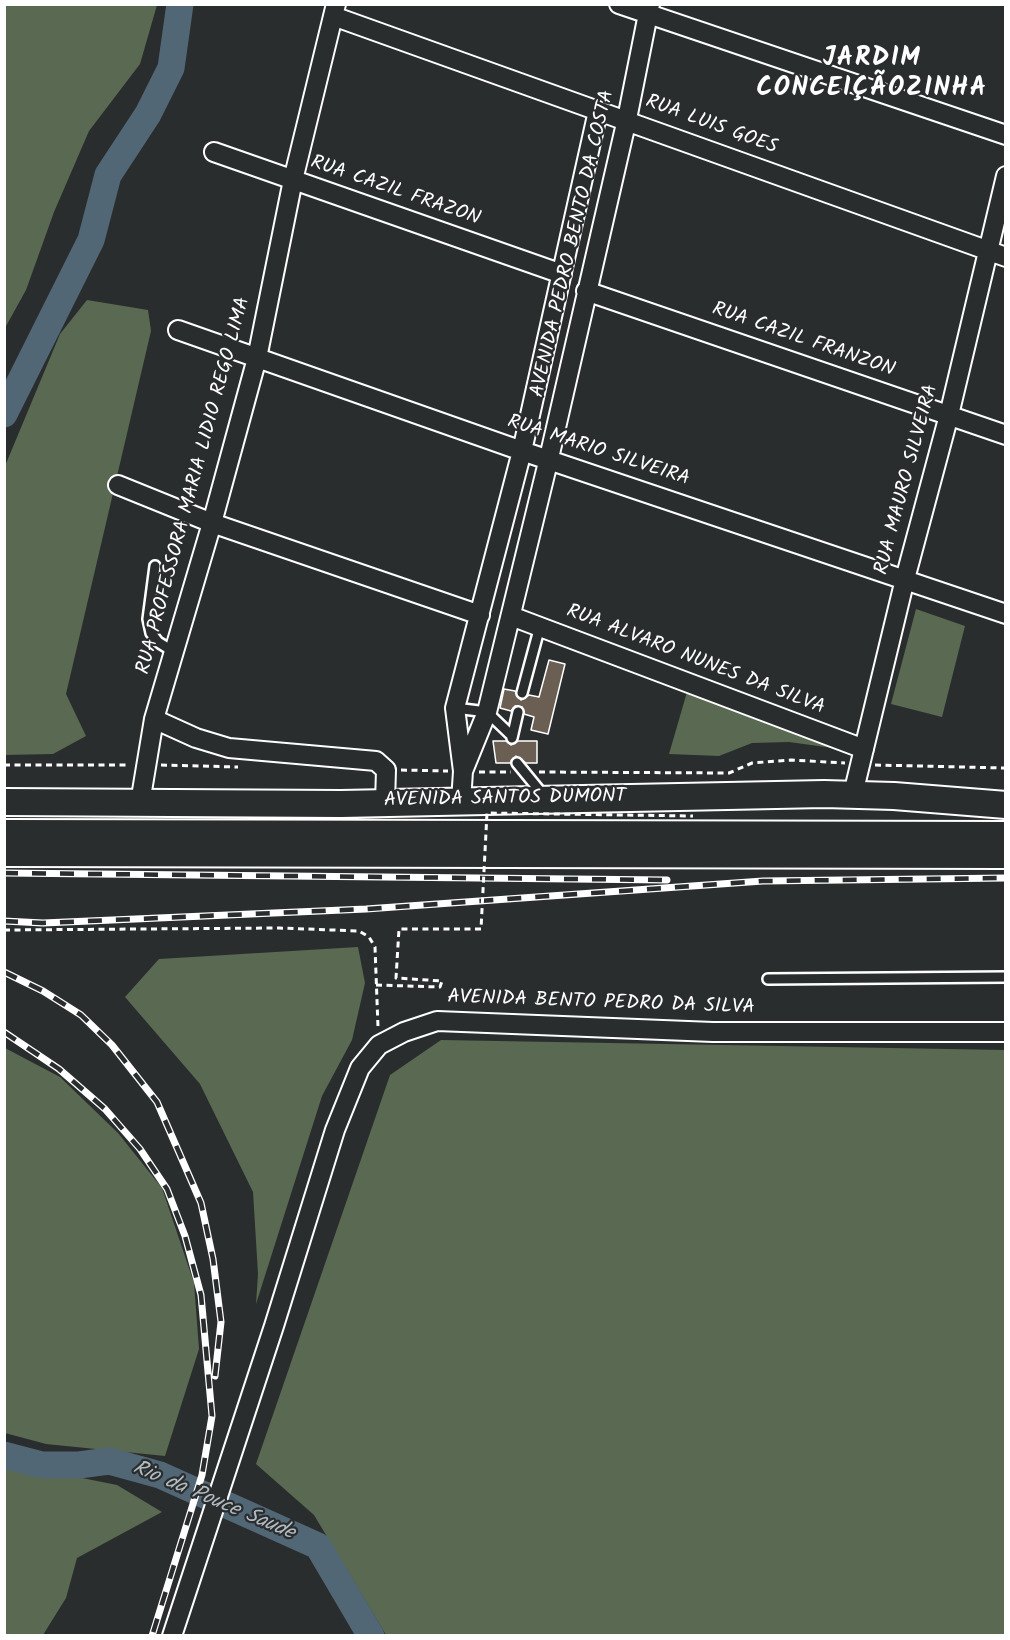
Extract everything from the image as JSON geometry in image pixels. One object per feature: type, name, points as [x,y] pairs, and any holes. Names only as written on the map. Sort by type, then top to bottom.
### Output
[{"type":"main road","name":"AVENIDA SANTOS DUMONT","points":[[4,802],[461,802],[545,798],[853,794],[1005,805]]},
{"type":"main road","name":"AVENIDA SANTOS DUMONT","points":[[4,833],[1005,835]]},
{"type":"main road","points":[[4,853],[1005,855]]},
{"type":"street","points":[[619,4],[649,9],[1005,135]]},
{"type":"street","name":"AVENIDA PEDRO BENTO DA COSTA","points":[[463,771],[486,712],[511,616],[627,119],[649,9]]},
{"type":"street","name":"RUA LUIS GOES","points":[[334,10],[598,111],[627,119],[1005,257]]},
{"type":"street","name":"RUA PROFESSORA MARIA LIDIO REGO LIMA","points":[[141,803],[153,719],[212,523],[257,358],[293,180],[334,10]]},
{"type":"street","name":"AVENIDA PEDRO BENTO DA COSTA","points":[[461,802],[463,771],[455,708],[522,451],[598,111]]},
{"type":"street","name":"RUA CAZIL FRAZON","points":[[214,152],[562,274]]},
{"type":"street","name":"RUA MAURO SILVEIRA","points":[[853,794],[905,579],[949,415],[1005,176]]},
{"type":"street","name":"RUA CAZIL FRANZON","points":[[586,291],[1005,435]]},
{"type":"street","name":"RUA MARIO SILVEIRA","points":[[178,330],[522,451],[549,458],[1005,614]]},
{"type":"street","points":[[118,485],[212,523],[480,615]]},
{"type":"street","name":"RUA ALVARO NUNES DA SILVA","points":[[511,616],[864,749]]},
{"type":"street","points":[[153,719],[196,738],[229,748],[376,761],[387,770],[385,802]]},
{"type":"street","name":"AVENIDA BENTO PEDRO DA SILVA","points":[[178,1633],[208,1529],[349,1090],[360,1068],[379,1045],[404,1032],[437,1021],[713,1032],[1005,1032]]},
{"type":"lane","points":[[155,566],[148,619],[151,633],[158,642],[174,652]]},
{"type":"lane","points":[[522,693],[540,626]]},
{"type":"lane","points":[[455,708],[486,712],[512,738],[518,712]]},
{"type":"lane","points":[[517,763],[545,798]]},
{"type":"lane","points":[[768,979],[1005,977]]},
{"type":"path","points":[[376,985],[440,987],[442,981],[396,978],[399,930],[481,929],[487,813],[693,816]]},
{"type":"path","points":[[4,930],[279,928],[359,931],[369,937],[375,947],[379,1045]]},
{"type":"green space","points":[[5,4],[157,5],[140,64],[89,131],[54,212],[26,290],[5,328]]},
{"type":"green space","points":[[87,300],[148,310],[151,331],[66,694],[86,736],[53,754],[5,755],[5,466],[60,334]]},
{"type":"green space","points":[[916,609],[965,626],[942,717],[891,704]]},
{"type":"green space","points":[[687,692],[840,744],[840,749],[789,742],[752,743],[719,756],[669,754]]},
{"type":"green space","points":[[358,947],[365,983],[352,1040],[322,1096],[256,1304],[258,1274],[253,1192],[200,1084],[125,997],[159,959]]},
{"type":"green space","points":[[441,1040],[1005,1050],[1005,1635],[386,1635],[314,1515],[256,1464],[390,1075]]},
{"type":"green space","points":[[5,1048],[60,1077],[118,1133],[162,1188],[194,1283],[199,1349],[165,1456],[46,1444],[5,1433]]},
{"type":"green space","points":[[5,1468],[72,1476],[117,1485],[162,1512],[77,1558],[66,1598],[43,1635],[5,1635]]},
{"type":"building","points":[[549,660],[565,664],[548,734],[531,730],[534,717],[524,714],[522,707],[515,706],[511,711],[500,708],[504,689],[515,691],[521,700],[529,695],[539,697]]},
{"type":"building","points":[[493,741],[506,741],[511,745],[518,741],[537,741],[537,763],[526,763],[516,756],[510,763],[496,763]]},
{"type":"waterway","name":"Rio da Pouce Saude","points":[[4,414],[91,240],[108,175],[148,114],[171,68],[180,4]]},
{"type":"waterway","name":"Rio da Pouce Saude","points":[[4,1455],[42,1465],[79,1465],[109,1461],[160,1475],[318,1546],[371,1636]]},
{"type":"railway","points":[[4,873],[667,880]]},
{"type":"railway","points":[[4,921],[43,923],[366,909],[763,881],[1006,878]]},
{"type":"railway","points":[[4,972],[43,991],[81,1015],[112,1045],[157,1102],[201,1203],[213,1259],[221,1322],[215,1376]]},
{"type":"railway","points":[[4,1032],[59,1069],[105,1109],[140,1149],[167,1189],[185,1236],[201,1295],[212,1416],[202,1475],[152,1636]]},
{"type":"district","name":"JARDIM CONCEIÇÃOZINHA","points":[[872,76]]}]
